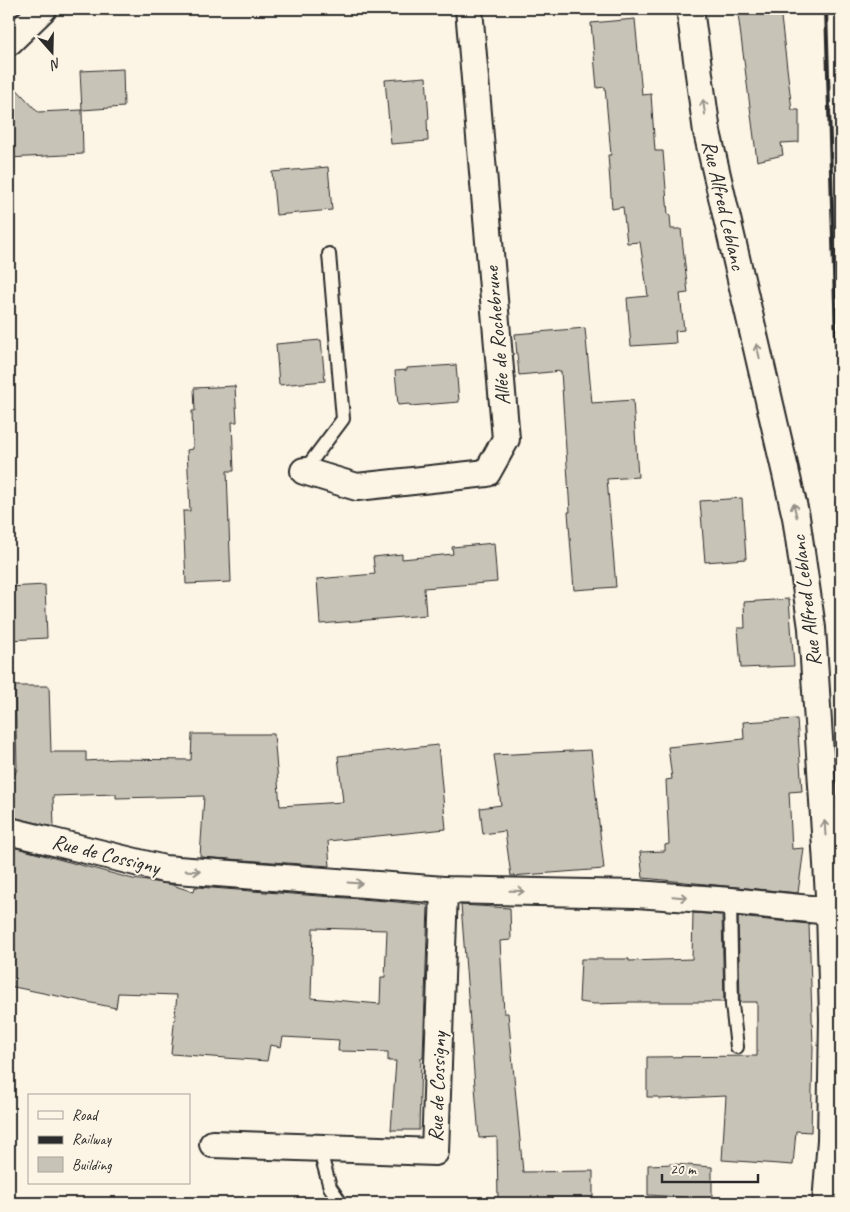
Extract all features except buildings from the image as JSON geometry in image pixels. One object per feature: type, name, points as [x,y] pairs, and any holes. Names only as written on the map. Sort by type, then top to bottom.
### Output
[{"type":"street","points":[[9,42],[44,9]]},
{"type":"street","name":"Allée de Rochebrune","points":[[304,471],[357,487],[487,473],[506,440],[469,9]]},
{"type":"street","name":"Rue Alfred Leblanc","points":[[690,9],[708,132],[796,517],[812,628],[830,912],[833,1018],[831,1140],[826,1203]]},
{"type":"street","name":"Rue de Cossigny","points":[[9,831],[164,869],[444,890],[637,894],[730,901],[830,912]]},
{"type":"street","name":"Rue de Cossigny","points":[[213,1144],[435,1152],[444,890]]},
{"type":"lane","points":[[304,471],[343,419],[329,254]]},
{"type":"lane","points":[[730,901],[732,1005],[737,1046]]},
{"type":"lane","points":[[319,1148],[330,1187],[341,1203]]},
{"type":"railway","points":[[826,9],[841,501]]}]
